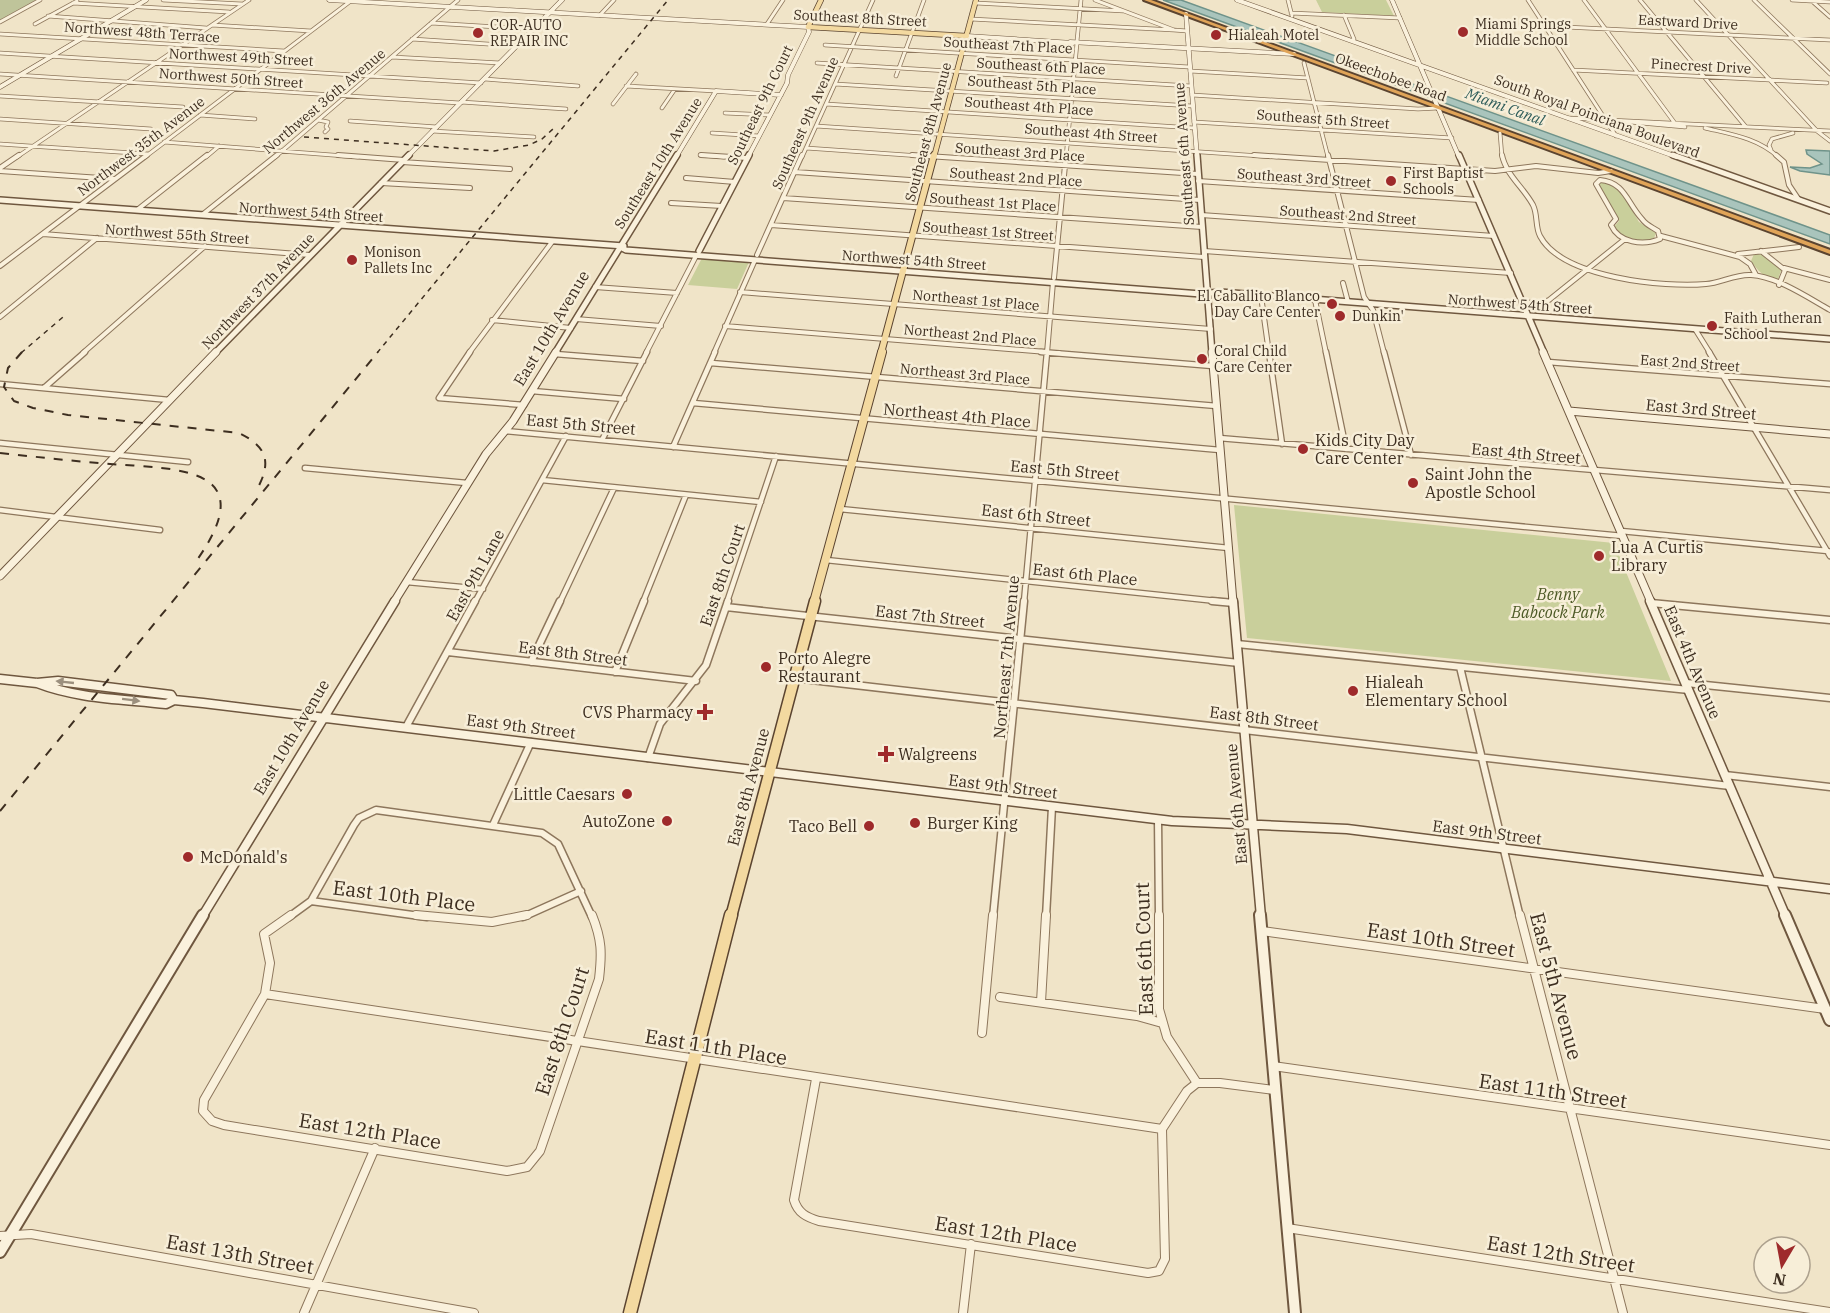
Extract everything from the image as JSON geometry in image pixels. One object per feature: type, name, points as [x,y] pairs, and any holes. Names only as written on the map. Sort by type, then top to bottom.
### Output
[{"type":"highway","name":"Okeechobee Road","points":[[1146,0],[1294,54],[1434,100],[1830,247]]},
{"type":"highway","name":"Okeechobee Road","points":[[1156,0],[1434,100],[1457,115],[1830,252]]},
{"type":"highway","points":[[1271,53],[1277,51],[1277,48]]},
{"type":"highway","points":[[1294,54],[1313,58]]},
{"type":"highway","points":[[1418,96],[1434,100]]},
{"type":"highway","points":[[1443,118],[1447,115],[1457,115]]},
{"type":"highway","points":[[1611,171],[1631,174]]},
{"type":"main road","name":"Southeast 9th Court","points":[[808,27],[821,0]]},
{"type":"main road","name":"Southeast 8th Avenue","points":[[904,269],[976,2]]},
{"type":"main road","name":"Southeast 8th Street","points":[[808,27],[967,36]]},
{"type":"main road","name":"East 8th Avenue","points":[[630,1313],[769,773],[904,269]]},
{"type":"street","points":[[0,22],[40,0]]},
{"type":"street","points":[[35,24],[78,0]]},
{"type":"street","points":[[0,87],[146,0]]},
{"type":"street","points":[[163,0],[242,4]]},
{"type":"street","points":[[0,169],[249,0]]},
{"type":"street","name":"Southeast 8th Street","points":[[329,0],[808,27]]},
{"type":"street","points":[[400,4],[406,0]]},
{"type":"street","name":"Northwest 36th Avenue","points":[[202,215],[282,151],[458,0]]},
{"type":"street","name":"Northwest 37th Avenue","points":[[0,576],[310,255],[562,0]]},
{"type":"street","points":[[600,15],[614,0]]},
{"type":"street","points":[[767,24],[783,0]]},
{"type":"street","name":"Southeast 9th Avenue","points":[[673,447],[725,326],[873,0]]},
{"type":"street","points":[[896,76],[924,0]]},
{"type":"street","name":"Northeast 7th Avenue","points":[[982,1033],[1081,0]]},
{"type":"street","points":[[1095,0],[1174,30]]},
{"type":"street","name":"South Royal Poinciana Boulevard","points":[[1232,0],[1354,41],[1830,211]]},
{"type":"street","name":"South Royal Poinciana Boulevard","points":[[1237,0],[1289,19]]},
{"type":"street","points":[[1288,0],[1291,13],[1289,19]]},
{"type":"street","name":"East 4th Avenue","points":[[1392,0],[1828,1010],[1830,1020]]},
{"type":"street","points":[[1528,0],[1616,136]]},
{"type":"street","points":[[1584,0],[1676,124],[1746,138],[1771,150],[1784,162],[1789,185],[1799,200]]},
{"type":"street","points":[[1640,0],[1747,128]]},
{"type":"street","points":[[1696,0],[1817,131],[1830,141]]},
{"type":"street","points":[[1754,0],[1830,74]]},
{"type":"street","points":[[1792,0],[1830,2]]},
{"type":"street","points":[[1812,0],[1830,17]]},
{"type":"street","name":"Northwest 35th Avenue","points":[[0,266],[351,1]]},
{"type":"street","points":[[976,2],[1124,11]]},
{"type":"street","points":[[73,3],[230,12]]},
{"type":"street","points":[[1291,13],[1400,18]]},
{"type":"street","name":"Southeast 6th Avenue","points":[[1185,14],[1208,292]]},
{"type":"street","points":[[1344,15],[1354,41]]},
{"type":"street","points":[[48,16],[206,28]]},
{"type":"street","points":[[971,19],[1187,31]]},
{"type":"street","points":[[431,23],[533,29]]},
{"type":"street","points":[[210,25],[311,31]]},
{"type":"street","name":"Eastward Drive","points":[[1545,26],[1830,40]]},
{"type":"street","name":"Southeast 9th Court","points":[[699,254],[787,83],[788,75],[809,32],[808,27]]},
{"type":"street","name":"Northwest 48th Terrace","points":[[0,34],[284,51]]},
{"type":"street","name":"Southeast 8th Street","points":[[967,36],[1294,54]]},
{"type":"street","points":[[412,39],[517,46]]},
{"type":"street","name":"Southeast 7th Place","points":[[825,45],[1075,59],[1308,78]]},
{"type":"street","name":"Northwest 49th Street","points":[[0,53],[369,76],[578,86]]},
{"type":"street","points":[[392,57],[500,63]]},
{"type":"street","points":[[1409,62],[1423,74],[1441,73]]},
{"type":"street","name":"Southeast 6th Place","points":[[817,63],[1191,86]]},
{"type":"street","points":[[1304,63],[1364,297],[1369,304],[1411,455]]},
{"type":"street","name":"Pinecrest Drive","points":[[1573,69],[1829,82]]},
{"type":"street","name":"Northwest 50th Street","points":[[0,74],[566,109]]},
{"type":"street","points":[[613,104],[636,74]]},
{"type":"street","name":"Southeast 5th Place","points":[[835,84],[1192,106]]},
{"type":"street","points":[[626,86],[781,95]]},
{"type":"street","points":[[662,108],[675,89]]},
{"type":"street","name":"Southeast 10th Avenue","points":[[620,247],[716,92]]},
{"type":"street","points":[[1192,95],[1314,103],[1434,100]]},
{"type":"street","points":[[0,96],[183,107]]},
{"type":"street","name":"Southeast 4th Place","points":[[826,104],[1194,125]]},
{"type":"street","points":[[725,112],[770,115]]},
{"type":"street","points":[[200,115],[255,118]]},
{"type":"street","points":[[1568,118],[1830,133]]},
{"type":"street","points":[[0,119],[151,129]]},
{"type":"street","points":[[318,120],[328,122],[326,127],[328,129],[325,132]]},
{"type":"street","points":[[350,121],[534,137]]},
{"type":"street","name":"Southeast 5th Street","points":[[1194,125],[1452,138]]},
{"type":"street","name":"Southeast 4th Street","points":[[816,126],[1465,169],[1509,171],[1539,166],[1598,173]]},
{"type":"street","points":[[1705,128],[1747,128],[1824,135],[1830,133]]},
{"type":"street","points":[[712,133],[759,136]]},
{"type":"street","points":[[1500,133],[1503,140],[1502,157],[1535,210],[1537,231],[1541,239],[1561,256],[1588,268],[1633,280],[1678,285],[1713,284],[1742,275],[1756,275],[1830,310]]},
{"type":"street","points":[[1771,150],[1769,145],[1772,139],[1792,133]]},
{"type":"street","points":[[164,142],[510,169]]},
{"type":"street","points":[[0,144],[148,154]]},
{"type":"street","points":[[137,210],[219,146]]},
{"type":"street","name":"Southeast 3rd Place","points":[[806,148],[1198,174]]},
{"type":"street","points":[[700,155],[747,158]]},
{"type":"street","points":[[0,169],[115,179]]},
{"type":"street","points":[[1598,173],[1611,171]]},
{"type":"street","name":"Southeast 2nd Place","points":[[795,172],[1200,200]]},
{"type":"street","points":[[1598,173],[1604,180]]},
{"type":"street","points":[[686,178],[735,182]]},
{"type":"street","points":[[1661,236],[1658,240],[1651,242],[1625,239],[1612,228],[1616,220],[1596,184],[1597,181],[1604,180],[1620,185],[1641,220],[1656,229],[1661,236],[1733,254],[1749,263],[1756,275]]},
{"type":"street","name":"Southeast 3rd Street","points":[[1198,181],[1479,200]]},
{"type":"street","points":[[381,183],[470,188]]},
{"type":"street","name":"Southeast 1st Place","points":[[783,198],[1202,227]]},
{"type":"street","name":"Northwest 54th Street","points":[[0,200],[620,247],[626,250],[1830,339]]},
{"type":"street","points":[[671,203],[722,206]]},
{"type":"street","name":"Southeast 2nd Street","points":[[1201,215],[1494,236]]},
{"type":"street","name":"Southeast 1st Street","points":[[771,225],[1056,246],[1511,273]]},
{"type":"street","name":"Northwest 55th Street","points":[[42,234],[310,255]]},
{"type":"street","points":[[0,318],[97,238]]},
{"type":"street","points":[[1523,302],[1545,302],[1625,239]]},
{"type":"street","points":[[524,405],[439,398],[492,320],[552,242]]},
{"type":"street","points":[[44,388],[206,246]]},
{"type":"street","name":"East 10th Avenue","points":[[0,1252],[5,1235],[322,717],[487,452],[524,405],[620,247]]},
{"type":"street","points":[[1733,254],[1799,247]]},
{"type":"street","points":[[1761,251],[1784,268],[1830,280]]},
{"type":"street","points":[[1749,263],[1753,252]]},
{"type":"street","points":[[602,440],[699,254]]},
{"type":"street","name":"Northwest 54th Street","points":[[756,258],[798,258],[904,269]]},
{"type":"street","points":[[1779,285],[1785,273],[1784,268]]},
{"type":"street","name":"Northwest 54th Street","points":[[1053,280],[1115,282],[1198,289],[1208,292]]},
{"type":"street","points":[[1343,283],[1348,302]]},
{"type":"street","points":[[595,287],[677,293]]},
{"type":"street","name":"Northeast 1st Place","points":[[741,292],[1211,329]]},
{"type":"street","name":"East 6th Avenue","points":[[1208,292],[1294,1313]]},
{"type":"street","points":[[1261,296],[1282,444]]},
{"type":"street","points":[[1315,300],[1346,449]]},
{"type":"street","points":[[576,319],[661,326]]},
{"type":"street","points":[[492,320],[571,328]]},
{"type":"street","name":"Northeast 2nd Place","points":[[725,326],[1213,366]]},
{"type":"street","points":[[1695,329],[1829,552]]},
{"type":"street","points":[[555,354],[643,361]]},
{"type":"street","name":"East 2nd Street","points":[[1548,362],[1830,384]]},
{"type":"street","name":"Northeast 3rd Place","points":[[711,363],[1217,406]]},
{"type":"street","points":[[0,384],[169,400]]},
{"type":"street","points":[[532,391],[624,399]]},
{"type":"street","name":"Northeast 4th Place","points":[[693,403],[1220,450]]},
{"type":"street","name":"East 3rd Street","points":[[1569,411],[1830,434]]},
{"type":"street","name":"East 5th Street","points":[[505,431],[1829,552]]},
{"type":"street","name":"East 9th Lane","points":[[406,727],[566,436]]},
{"type":"street","name":"East 4th Street","points":[[1220,438],[1830,490]]},
{"type":"street","points":[[0,443],[188,462]]},
{"type":"street","name":"East 8th Court","points":[[648,758],[660,724],[696,681],[706,665],[776,456]]},
{"type":"street","points":[[305,468],[467,483]]},
{"type":"street","points":[[542,480],[761,502]]},
{"type":"street","points":[[531,662],[614,488]]},
{"type":"street","points":[[615,672],[686,495]]},
{"type":"street","name":"East 6th Street","points":[[840,509],[1229,548]]},
{"type":"street","points":[[0,510],[56,519],[160,530]]},
{"type":"street","name":"East 6th Place","points":[[826,560],[1234,603]]},
{"type":"street","points":[[407,582],[483,589]]},
{"type":"street","points":[[1651,603],[1830,620]]},
{"type":"street","name":"East 7th Street","points":[[726,607],[1239,663]]},
{"type":"street","points":[[1237,644],[1460,667],[1830,698]]},
{"type":"street","name":"East 8th Street","points":[[448,652],[696,681]]},
{"type":"street","name":"East 5th Avenue","points":[[1460,667],[1503,850],[1623,1313]]},
{"type":"street","name":"East 8th Street","points":[[794,678],[1730,786]]},
{"type":"street","points":[[0,679],[37,683]]},
{"type":"street","name":"East 9th Street","points":[[37,683],[58,681],[171,695],[174,700]]},
{"type":"street","name":"East 9th Street","points":[[37,683],[51,690],[165,704],[174,700],[322,717],[1052,807],[1204,824],[1347,829],[1830,889]]},
{"type":"street","points":[[311,901],[359,818],[376,810],[493,825],[531,742]]},
{"type":"street","points":[[1725,775],[1830,787]]},
{"type":"street","points":[[1041,1002],[1052,807]]},
{"type":"street","name":"East 6th Court","points":[[1158,819],[1159,1010],[1167,1037],[1197,1083]]},
{"type":"street","name":"East 8th Court","points":[[493,825],[542,833],[558,844],[600,934],[603,952],[599,979],[540,1151],[534,1162]]},
{"type":"street","name":"East 10th Place","points":[[265,994],[270,963],[264,934],[311,901],[453,920],[492,922],[522,917],[581,891]]},
{"type":"street","name":"East 10th Street","points":[[1262,931],[1828,1010]]},
{"type":"street","points":[[203,1111],[204,1100],[265,994]]},
{"type":"street","name":"East 11th Place","points":[[265,994],[695,1061],[1162,1129]]},
{"type":"street","points":[[1000,997],[1137,1016],[1162,1023]]},
{"type":"street","name":"East 11th Street","points":[[1272,1065],[1571,1110],[1830,1145]]},
{"type":"street","name":"East 12th Place","points":[[816,1079],[794,1200],[797,1210],[802,1215],[819,1221],[1148,1273],[1159,1271]]},
{"type":"street","points":[[1159,1271],[1165,1259],[1162,1129],[1187,1091],[1197,1083],[1220,1083],[1274,1090]]},
{"type":"street","name":"East 12th Place","points":[[203,1111],[212,1121],[224,1125],[507,1171],[523,1171],[534,1162]]},
{"type":"street","points":[[304,1313],[375,1148]]},
{"type":"street","name":"East 12th Street","points":[[1287,1228],[1830,1312]]},
{"type":"street","name":"East 13th Street","points":[[5,1235],[31,1234],[474,1313]]},
{"type":"street","points":[[963,1313],[970,1245]]},
{"type":"green space","points":[[0,0],[39,0],[0,21]]},
{"type":"green space","points":[[1316,0],[1386,0],[1394,16],[1322,12]]},
{"type":"green space","points":[[1601,181],[1617,185],[1639,222],[1656,233],[1654,238],[1638,240],[1617,231],[1614,227],[1619,221],[1598,185]]},
{"type":"green space","points":[[1754,254],[1763,254],[1782,268],[1778,279],[1770,278],[1759,271],[1751,261]]},
{"type":"green space","points":[[702,258],[749,262],[737,289],[688,285]]},
{"type":"green space","name":"Benny Babcock Park","points":[[1234,505],[1614,543],[1671,681],[1247,638]]},
{"type":"water","points":[[1163,0],[1181,0],[1830,235],[1830,244]]},
{"type":"water","points":[[1806,150],[1830,151],[1830,175],[1800,171],[1790,167],[1810,168],[1822,164],[1807,154]]},
{"type":"railway","points":[[377,353],[668,0]]},
{"type":"railway","points":[[304,137],[494,151],[529,145],[542,139],[554,128]]},
{"type":"railway","points":[[22,353],[63,317]]},
{"type":"railway","points":[[0,811],[378,352]]},
{"type":"railway","points":[[22,353],[8,368],[4,387],[14,401],[33,408],[68,415],[239,433],[256,444],[264,457],[264,472],[256,491]]},
{"type":"railway","points":[[0,453],[161,468],[184,472],[203,479],[216,490],[221,506],[215,529],[197,560]]},
{"type":"place","name":"Miami Springs Middle School","points":[[1463,32]]},
{"type":"place","name":"COR-AUTO REPAIR INC","points":[[478,33]]},
{"type":"place","name":"Hialeah Motel","points":[[1216,35]]},
{"type":"place","name":"First Baptist Schools","points":[[1391,181]]},
{"type":"place","name":"Monison Pallets Inc","points":[[352,260]]},
{"type":"place","name":"El Caballito Blanco Day Care Center","points":[[1332,304]]},
{"type":"place","name":"Dunkin'","points":[[1340,316]]},
{"type":"place","name":"Faith Lutheran School","points":[[1712,326]]},
{"type":"place","name":"Coral Child Care Center","points":[[1202,359]]},
{"type":"place","name":"Kids City Day Care Center","points":[[1303,449]]},
{"type":"place","name":"Saint John the Apostle School","points":[[1413,483]]},
{"type":"place","name":"Lua A Curtis Library","points":[[1599,556]]},
{"type":"place","name":"Porto Alegre Restaurant","points":[[766,667]]},
{"type":"place","name":"Hialeah Elementary School","points":[[1353,691]]},
{"type":"place","name":"CVS Pharmacy","points":[[705,712]]},
{"type":"place","name":"Walgreens","points":[[886,754]]},
{"type":"place","name":"Little Caesars","points":[[627,794]]},
{"type":"place","name":"AutoZone","points":[[667,821]]},
{"type":"place","name":"Burger King","points":[[915,823]]},
{"type":"place","name":"Taco Bell","points":[[869,826]]},
{"type":"place","name":"McDonald's","points":[[188,857]]},
{"type":"water label","name":"Miami Canal","points":[[1505,107]]}]
